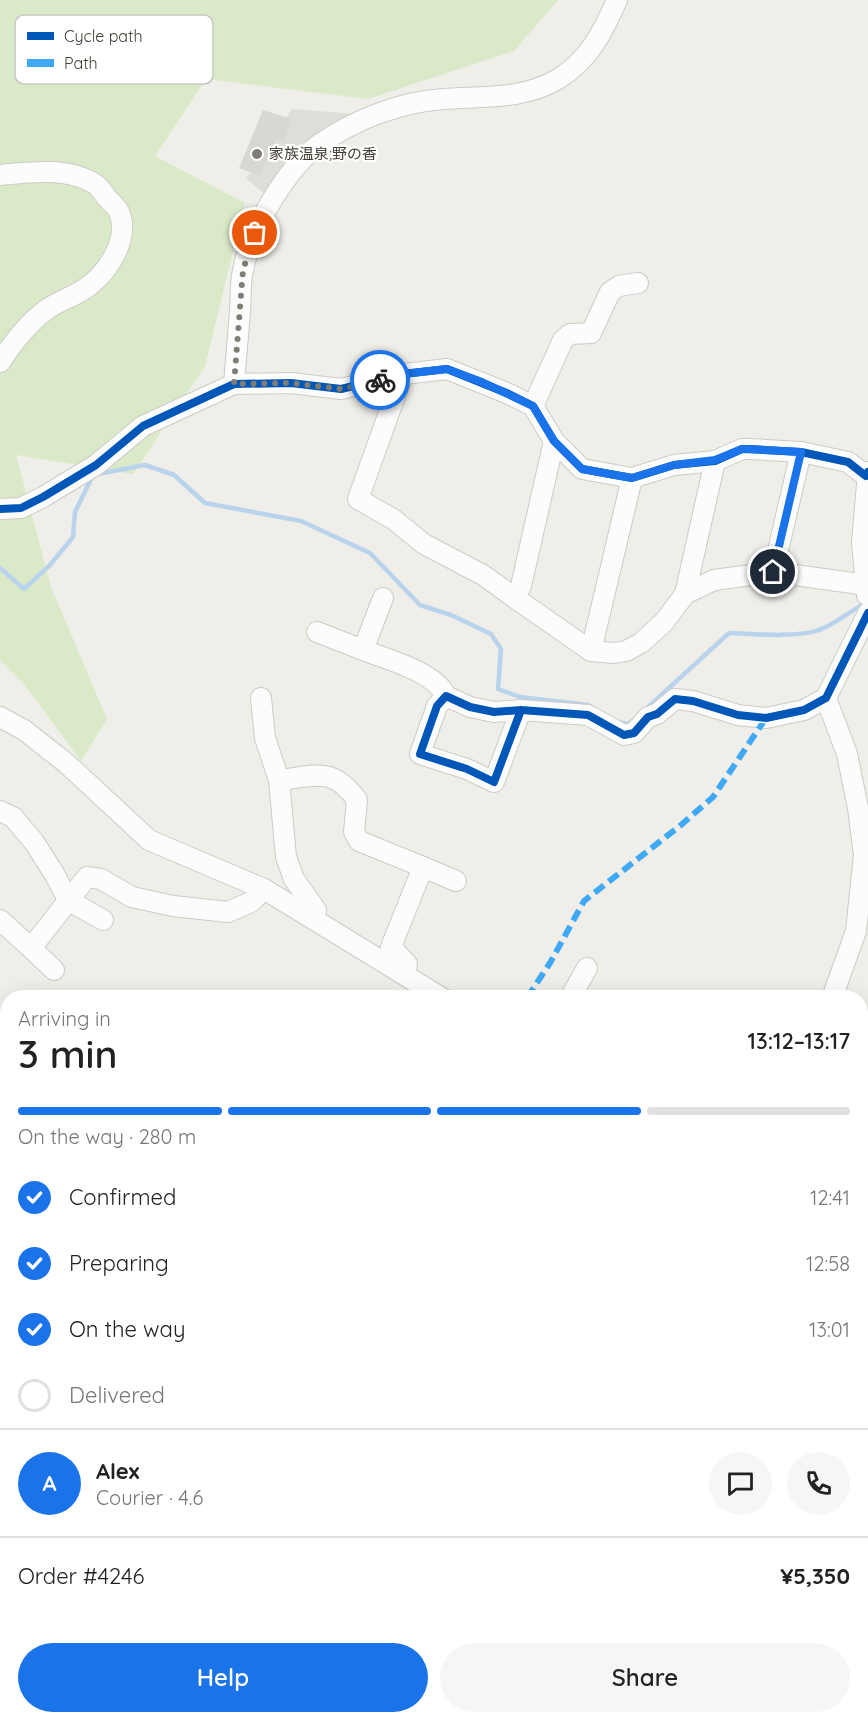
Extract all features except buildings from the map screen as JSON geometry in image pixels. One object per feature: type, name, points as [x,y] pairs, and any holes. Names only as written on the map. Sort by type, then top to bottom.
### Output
[{"type":"street","points":[[234,384],[243,270],[270,203],[289,175],[319,145],[357,123],[402,105],[443,99],[487,98],[525,92],[558,79],[584,59],[602,35],[617,0]]},
{"type":"street","points":[[0,175],[52,173],[80,177],[96,185],[119,212],[121,231],[116,250],[108,266],[89,286],[47,309],[18,337],[0,362]]},
{"type":"street","points":[[533,406],[563,340],[570,334],[591,333],[610,292],[619,286],[638,283]]},
{"type":"street","points":[[0,509],[21,508],[43,497],[96,465],[143,426],[234,384],[291,383],[341,389],[403,374],[447,369],[533,406],[554,441],[582,469],[632,478],[674,465],[715,460],[742,449],[801,452],[848,462],[867,474],[862,543],[867,593],[773,572],[714,580],[685,594]]},
{"type":"street","points":[[403,374],[358,499],[393,519],[424,544],[483,575],[591,651],[614,653],[626,651],[641,643],[664,622],[685,594],[715,460]]},
{"type":"street","points":[[515,598],[520,586],[554,441]]},
{"type":"street","points":[[773,572],[801,452]]},
{"type":"street","points":[[591,651],[632,478]]},
{"type":"street","points":[[363,650],[383,598]]},
{"type":"street","points":[[317,632],[422,673],[441,686],[446,696],[470,707],[494,712],[521,710],[588,715],[624,735],[634,733],[648,717],[657,714],[675,699],[693,701],[738,715],[766,717],[804,710],[826,698],[868,613]]},
{"type":"street","points":[[446,696],[436,706],[420,754],[467,769],[494,782],[521,710]]},
{"type":"street","points":[[826,698],[848,754],[864,855],[856,931],[835,990]]},
{"type":"street","points":[[261,699],[265,738],[279,780],[286,857],[294,879],[316,910],[314,919]]},
{"type":"street","points":[[0,717],[24,730],[66,763],[149,840],[264,889],[429,990]]},
{"type":"street","points":[[279,780],[325,774],[346,785],[357,800],[354,832],[359,841],[456,881]]},
{"type":"street","points":[[0,811],[13,818],[34,842],[55,874],[68,900],[103,920]]},
{"type":"street","points":[[405,975],[407,964],[391,947],[423,867]]},
{"type":"street","points":[[31,948],[87,878],[101,879],[132,897],[173,906],[228,912],[250,902],[264,889]]},
{"type":"street","points":[[0,920],[54,970]]},
{"type":"street","points":[[575,990],[587,968]]},
{"type":"green space","points":[[0,0],[558,0],[514,51],[368,99],[213,80],[213,15],[15,15],[15,84],[203,84],[155,156],[245,203],[205,366],[133,474],[16,455],[51,587],[107,719],[81,761],[24,684],[0,660]]},
{"type":"shaded area","points":[[292,109],[355,114],[273,200],[246,179]]},
{"type":"waterway","points":[[0,568],[24,589],[50,565],[73,537],[75,512],[93,475],[145,465],[174,475],[205,503],[301,521],[370,553],[420,605],[451,615],[491,634],[501,649],[498,689],[520,697],[588,705],[593,708]]},
{"type":"waterway","points":[[646,709],[729,633],[774,635],[819,630],[868,602]]},
{"type":"waterway","points":[[618,722],[628,724],[635,719]]},
{"type":"marked path","points":[[532,990],[584,901],[713,797],[766,718]]},
{"type":"cycle path","points":[[0,509],[21,508],[43,497],[96,465],[143,426],[234,384],[291,383],[341,389],[403,374],[447,369],[533,406],[554,441],[582,469],[632,478],[674,465],[715,461],[742,449],[750,449],[801,452],[848,462],[866,476],[868,472]]},
{"type":"cycle path","points":[[521,710],[494,782],[467,769],[420,754],[437,706],[446,696],[470,707],[494,712],[521,710],[588,715],[624,735],[634,733],[648,717],[657,714],[675,699],[693,701],[738,715],[766,718],[804,710],[826,698],[868,613]]},
{"type":"way so far","points":[[255,233],[243,270],[234,384],[291,383],[341,389],[380,380]]},
{"type":"place","name":"家族温泉;野の香","points":[[257,154]]},
{"type":"route","points":[[380,380],[403,374],[447,369],[482,382],[533,406],[554,441],[582,469],[632,478],[674,465],[715,460],[742,449],[801,452],[773,572]]}]
